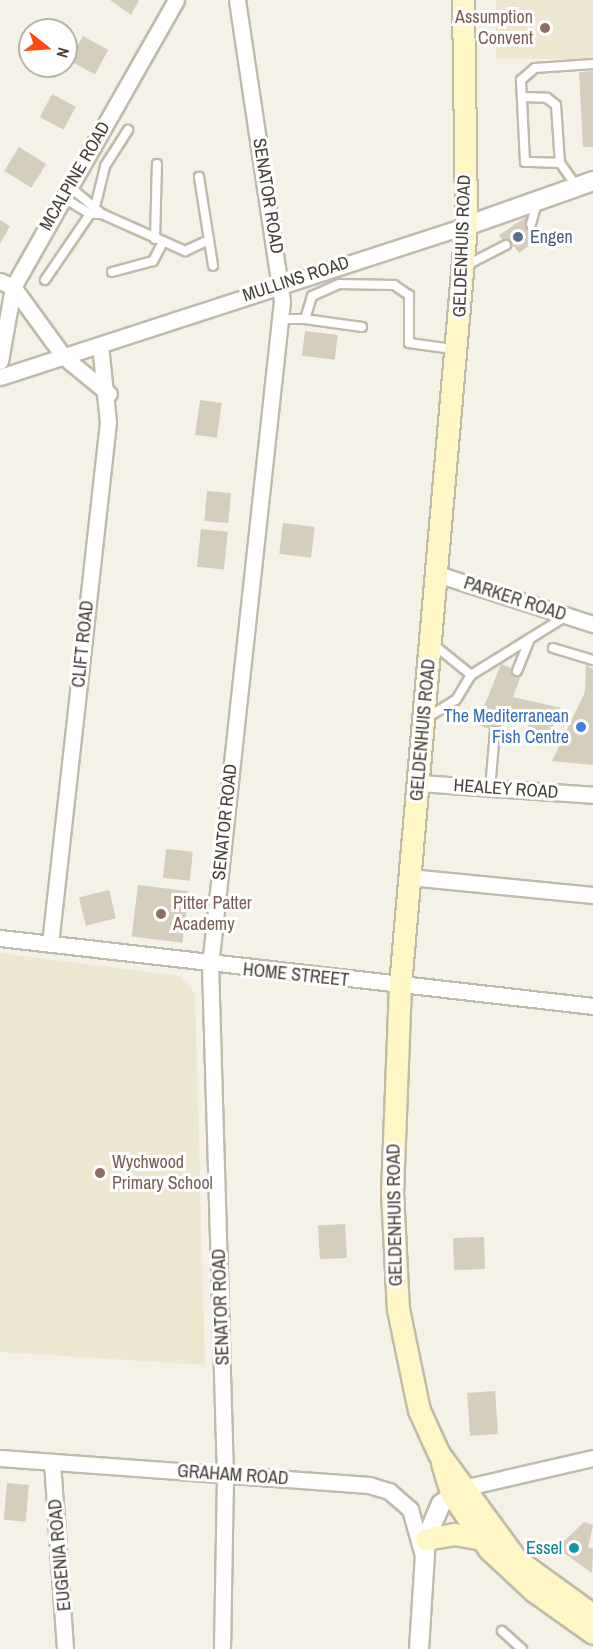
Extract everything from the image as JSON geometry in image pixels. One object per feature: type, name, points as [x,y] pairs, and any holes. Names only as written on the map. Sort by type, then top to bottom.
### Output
[{"type":"main road","name":"GELDENHUIS ROAD","points":[[462,0],[466,226],[458,350],[400,985],[392,1192],[398,1309],[416,1399],[439,1454],[482,1539],[593,1633]]},
{"type":"main road","name":"GELDENHUIS ROAD","points":[[459,1490],[537,1585],[593,1615]]},
{"type":"main road","points":[[424,1547],[454,1534],[482,1539]]},
{"type":"street","name":"MCALPINE ROAD","points":[[0,361],[7,284],[65,191],[176,0]]},
{"type":"street","name":"SENATOR ROAD","points":[[222,1649],[225,1476],[210,966],[281,319],[282,283],[237,0]]},
{"type":"street","name":"MULLINS ROAD","points":[[0,377],[282,283],[466,226],[585,184]]},
{"type":"street","points":[[7,284],[64,357],[109,394]]},
{"type":"street","name":"CLIFT ROAD","points":[[50,944],[109,394],[100,345]]},
{"type":"street","name":"PARKER ROAD","points":[[436,574],[593,624]]},
{"type":"street","name":"HEALEY ROAD","points":[[419,783],[593,795]]},
{"type":"street","points":[[410,877],[593,895]]},
{"type":"street","name":"HOME STREET","points":[[0,938],[210,966],[593,1006]]},
{"type":"street","name":"GRAHAM ROAD","points":[[0,1458],[356,1484],[389,1491],[410,1509],[424,1547]]},
{"type":"street","points":[[419,1649],[424,1547],[434,1515],[459,1490],[593,1458]]},
{"type":"street","name":"EUGENIA ROAD","points":[[52,1462],[64,1649]]},
{"type":"lane","points":[[585,184],[560,163],[525,162],[522,97],[527,70],[593,63]]},
{"type":"lane","points":[[522,97],[547,98],[556,105],[560,163]]},
{"type":"lane","points":[[96,203],[105,166],[128,130]]},
{"type":"lane","points":[[112,272],[153,261],[158,241],[156,164]]},
{"type":"lane","points":[[199,177],[213,266]]},
{"type":"lane","points":[[65,191],[96,203],[102,214]]},
{"type":"lane","points":[[65,191],[90,214],[102,214],[158,241],[185,251],[209,240]]},
{"type":"lane","points":[[531,224],[537,201]]},
{"type":"lane","points":[[45,280],[90,214]]},
{"type":"lane","points":[[463,267],[506,245]]},
{"type":"lane","points":[[305,319],[319,290],[351,283],[394,285],[410,299],[409,343],[458,350]]},
{"type":"lane","points":[[281,319],[305,319],[362,327]]},
{"type":"lane","points":[[424,720],[456,699],[471,675],[567,616]]},
{"type":"lane","points":[[517,671],[530,638]]},
{"type":"lane","points":[[430,642],[471,675]]},
{"type":"lane","points":[[553,648],[593,660]]},
{"type":"lane","points":[[490,788],[495,732]]},
{"type":"lane","points":[[502,1631],[522,1649]]},
{"type":"shaded area","name":"Assumption Convent","points":[[496,0],[593,0],[593,59],[496,59]]},
{"type":"shaded area","name":"Wychwood Primary School","points":[[0,953],[180,976],[195,993],[205,1365],[0,1352]]},
{"type":"building","points":[[110,0],[139,0],[131,15]]},
{"type":"building","points":[[83,36],[108,50],[95,75],[78,65],[78,45]]},
{"type":"building","points":[[593,71],[593,147],[583,147],[579,72]]},
{"type":"building","points":[[52,94],[76,107],[64,130],[40,117]]},
{"type":"building","points":[[19,147],[46,164],[31,188],[4,171]]},
{"type":"building","points":[[526,217],[536,232],[531,235],[535,241],[519,253],[514,246],[509,250],[499,235]]},
{"type":"building","points":[[0,220],[10,226],[0,244]]},
{"type":"building","points":[[305,331],[338,335],[335,360],[302,356]]},
{"type":"building","points":[[200,400],[222,403],[217,438],[195,435]]},
{"type":"building","points":[[207,491],[231,493],[228,523],[204,521]]},
{"type":"building","points":[[283,523],[315,527],[311,558],[279,554]]},
{"type":"building","points":[[201,529],[228,532],[224,570],[197,567]]},
{"type":"building","points":[[501,664],[522,673],[513,697],[561,708],[549,736],[528,727],[532,719],[508,709],[498,733],[477,724]]},
{"type":"building","name":"The Mediterranean Fish Centre","points":[[586,665],[593,669],[593,765],[552,761],[585,692]]},
{"type":"building","points":[[166,849],[193,852],[190,881],[163,878]]},
{"type":"building","name":"Pitter Patter Academy","points":[[138,885],[189,891],[182,943],[132,937]]},
{"type":"building","points":[[109,890],[116,918],[86,926],[79,897]]},
{"type":"building","points":[[345,1224],[347,1258],[320,1259],[318,1225]]},
{"type":"building","points":[[484,1237],[485,1269],[454,1270],[453,1238]]},
{"type":"building","points":[[495,1391],[498,1434],[470,1436],[467,1393]]},
{"type":"building","points":[[7,1483],[29,1485],[26,1522],[4,1520]]},
{"type":"building","name":"Essel","points":[[584,1522],[593,1525],[588,1547],[593,1549],[592,1573],[557,1548]]},
{"type":"place","name":"Assumption Convent","points":[[545,28]]},
{"type":"place","name":"Engen","points":[[518,237]]},
{"type":"place","name":"The Mediterranean Fish Centre","points":[[581,727]]},
{"type":"place","name":"Pitter Patter Academy","points":[[161,914]]},
{"type":"place","name":"Wychwood Primary School","points":[[100,1173]]},
{"type":"place","name":"Essel","points":[[574,1548]]}]
